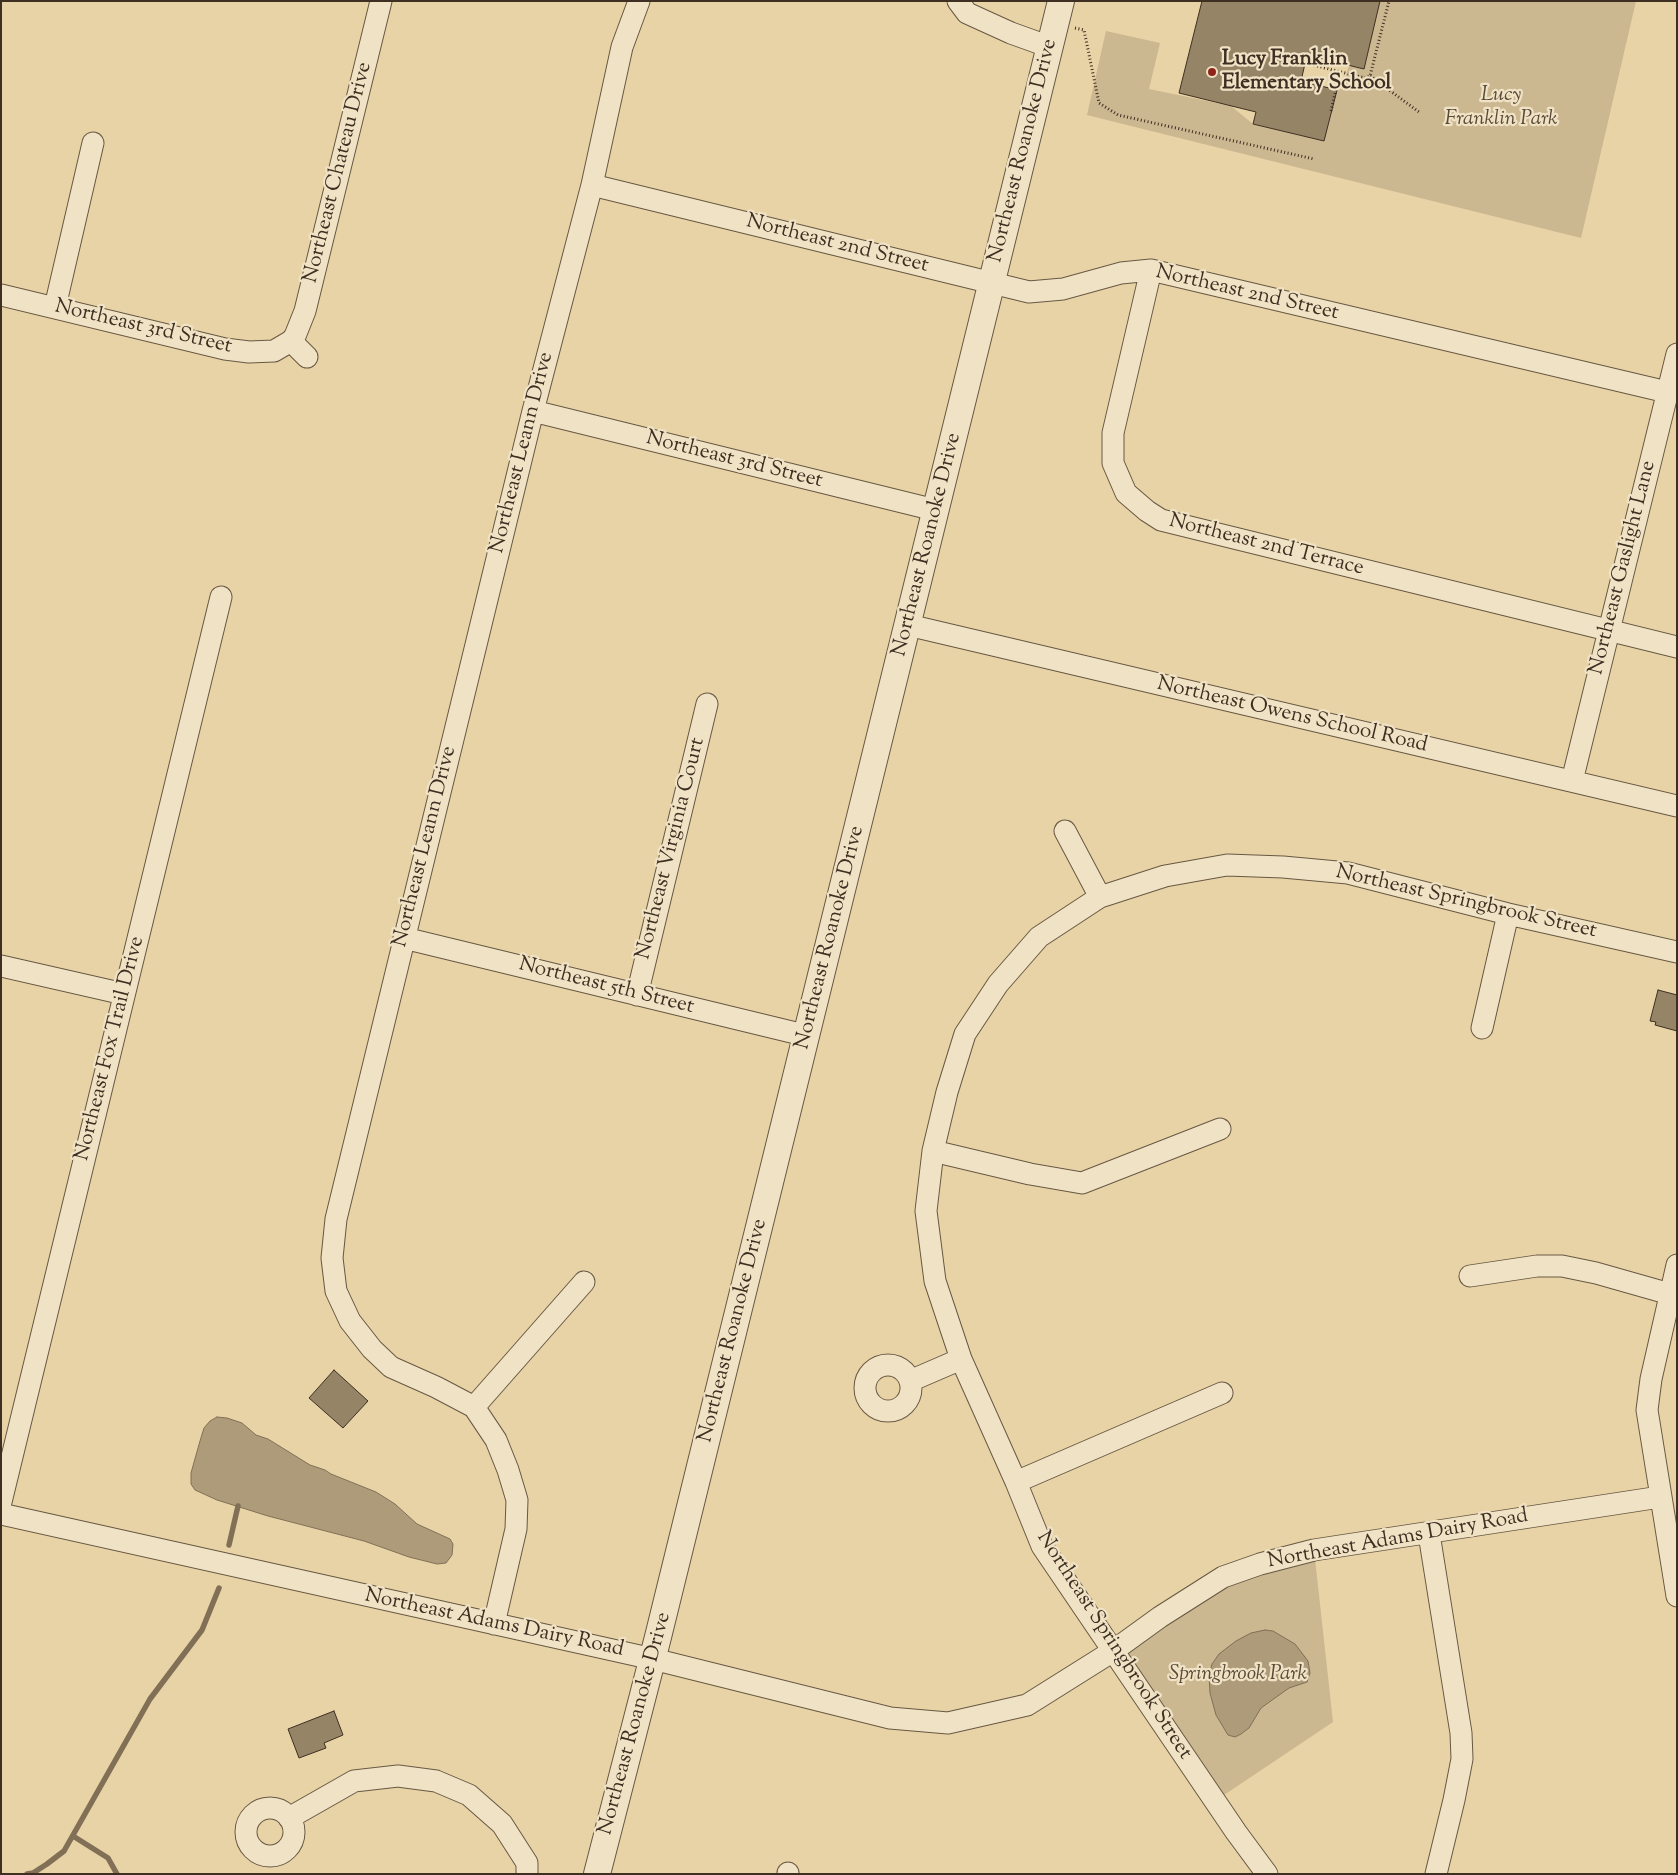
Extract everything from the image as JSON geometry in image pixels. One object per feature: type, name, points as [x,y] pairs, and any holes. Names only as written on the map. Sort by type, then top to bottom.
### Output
[{"type":"street","name":"Northeast Chateau Drive","points":[[291,341],[295,336],[305,311],[381,1]]},
{"type":"street","name":"Northeast Leann Drive","points":[[494,1624],[515,1536],[517,1500],[496,1440],[474,1407],[436,1387],[391,1367],[372,1349],[350,1321],[336,1291],[332,1258],[336,1219],[404,938],[533,411],[592,185],[622,47],[639,1]]},
{"type":"street","points":[[958,1],[967,13],[1011,33],[1050,47]]},
{"type":"street","name":"Northeast Roanoke Drive","points":[[597,1874],[653,1659],[808,1036],[935,510],[1061,1]]},
{"type":"street","points":[[55,307],[93,143]]},
{"type":"street","name":"Northeast 2nd Street","points":[[592,185],[1028,292],[1063,289],[1121,273],[1151,270],[1667,392]]},
{"type":"street","name":"Northeast 2nd Terrace","points":[[1151,270],[1113,433],[1113,463],[1126,493],[1147,511],[1161,520],[1677,647]]},
{"type":"street","name":"Northeast 3rd Street","points":[[1,295],[224,349],[249,352],[274,351],[291,341]]},
{"type":"street","points":[[291,341],[307,357]]},
{"type":"street","name":"Northeast Gaslight Lane","points":[[1572,781],[1677,354]]},
{"type":"street","name":"Northeast 3rd Street","points":[[533,411],[935,510]]},
{"type":"street","name":"Northeast Fox Trail Drive","points":[[1,1502],[221,597]]},
{"type":"street","name":"Northeast Owens School Road","points":[[908,625],[1677,806]]},
{"type":"street","name":"Northeast Virginia Court","points":[[636,995],[707,704]]},
{"type":"street","points":[[1065,831],[1100,897]]},
{"type":"street","name":"Northeast Springbrook Street","points":[[1267,1874],[1236,1832],[1042,1546],[1016,1482],[961,1359],[935,1281],[926,1211],[933,1151],[947,1092],[965,1034],[998,984],[1039,937],[1100,897],[1165,876],[1226,865],[1283,867],[1348,873],[1508,914],[1677,952]]},
{"type":"street","points":[[1482,1028],[1508,914]]},
{"type":"street","name":"Northeast 5th Street","points":[[404,938],[808,1036]]},
{"type":"street","points":[[1,966],[124,994]]},
{"type":"street","points":[[933,1151],[1082,1184],[1220,1129]]},
{"type":"street","points":[[1677,1265],[1651,1379],[1647,1410],[1677,1596]]},
{"type":"street","points":[[1470,1276],[1537,1266],[1562,1266],[1596,1273],[1670,1294]]},
{"type":"street","points":[[474,1407],[584,1282]]},
{"type":"street","points":[[910,1380],[961,1359]]},
{"type":"street","points":[[1016,1482],[1222,1393]]},
{"type":"street","name":"Northeast Adams Dairy Road","points":[[1,1514],[653,1659],[890,1718],[948,1723],[1027,1704],[1112,1651],[1160,1617],[1223,1577],[1260,1564],[1314,1550],[1429,1534],[1660,1497]]},
{"type":"street","points":[[1429,1534],[1461,1733],[1462,1758],[1436,1874]]},
{"type":"street","points":[[289,1818],[354,1781],[398,1776],[436,1782],[469,1795],[502,1824],[527,1863],[527,1874]]},
{"type":"path","points":[[1370,76],[1388,1]]},
{"type":"path","points":[[1072,27],[1084,30],[1100,103],[1118,115],[1314,159]]},
{"type":"path","points":[[1274,55],[1364,78],[1370,76]]},
{"type":"path","points":[[1331,110],[1340,72]]},
{"type":"path","points":[[1370,76],[1418,112]]},
{"type":"green space","name":"Lucy Franklin Park","points":[[1380,1],[1636,1],[1581,238],[1087,115],[1106,31],[1160,43],[1149,89],[1231,106],[1253,124],[1323,141],[1338,77],[1345,79],[1349,65],[1364,68]]},
{"type":"green space","name":"Springbrook Park","points":[[1314,1550],[1333,1722],[1215,1801],[1113,1651],[1223,1577]]},
{"type":"shaded area","points":[[217,1417],[242,1423],[256,1435],[268,1439],[310,1465],[376,1492],[395,1504],[417,1524],[450,1539],[453,1544],[452,1555],[446,1563],[437,1564],[409,1557],[364,1541],[268,1516],[217,1500],[195,1490],[191,1484],[191,1473],[200,1441],[204,1428]]},
{"type":"shaded area","points":[[1265,1630],[1273,1631],[1295,1644],[1308,1661],[1310,1673],[1307,1682],[1289,1688],[1261,1708],[1249,1728],[1241,1734],[1235,1737],[1228,1735],[1216,1715],[1210,1693],[1209,1676],[1212,1664],[1219,1654],[1236,1641],[1251,1633]]},
{"type":"building","name":"Lucy Franklin Elementary School","points":[[1202,1],[1380,1],[1364,69],[1307,55],[1301,81],[1337,90],[1324,141],[1253,124],[1256,112],[1179,93]]},
{"type":"building","points":[[1658,990],[1677,995],[1677,1031],[1655,1025],[1656,1022],[1650,1021]]},
{"type":"building","points":[[334,1370],[368,1401],[343,1428],[309,1398]]},
{"type":"building","points":[[334,1711],[343,1735],[324,1743],[326,1748],[299,1758],[288,1729]]},
{"type":"waterway","points":[[229,1545],[238,1506]]},
{"type":"waterway","points":[[27,1874],[33,1873],[64,1851],[150,1699],[202,1630],[219,1588]]},
{"type":"waterway","points":[[73,1836],[108,1858],[117,1874]]},
{"type":"place","name":"Lucy Franklin Elementary School","points":[[1212,72]]}]
